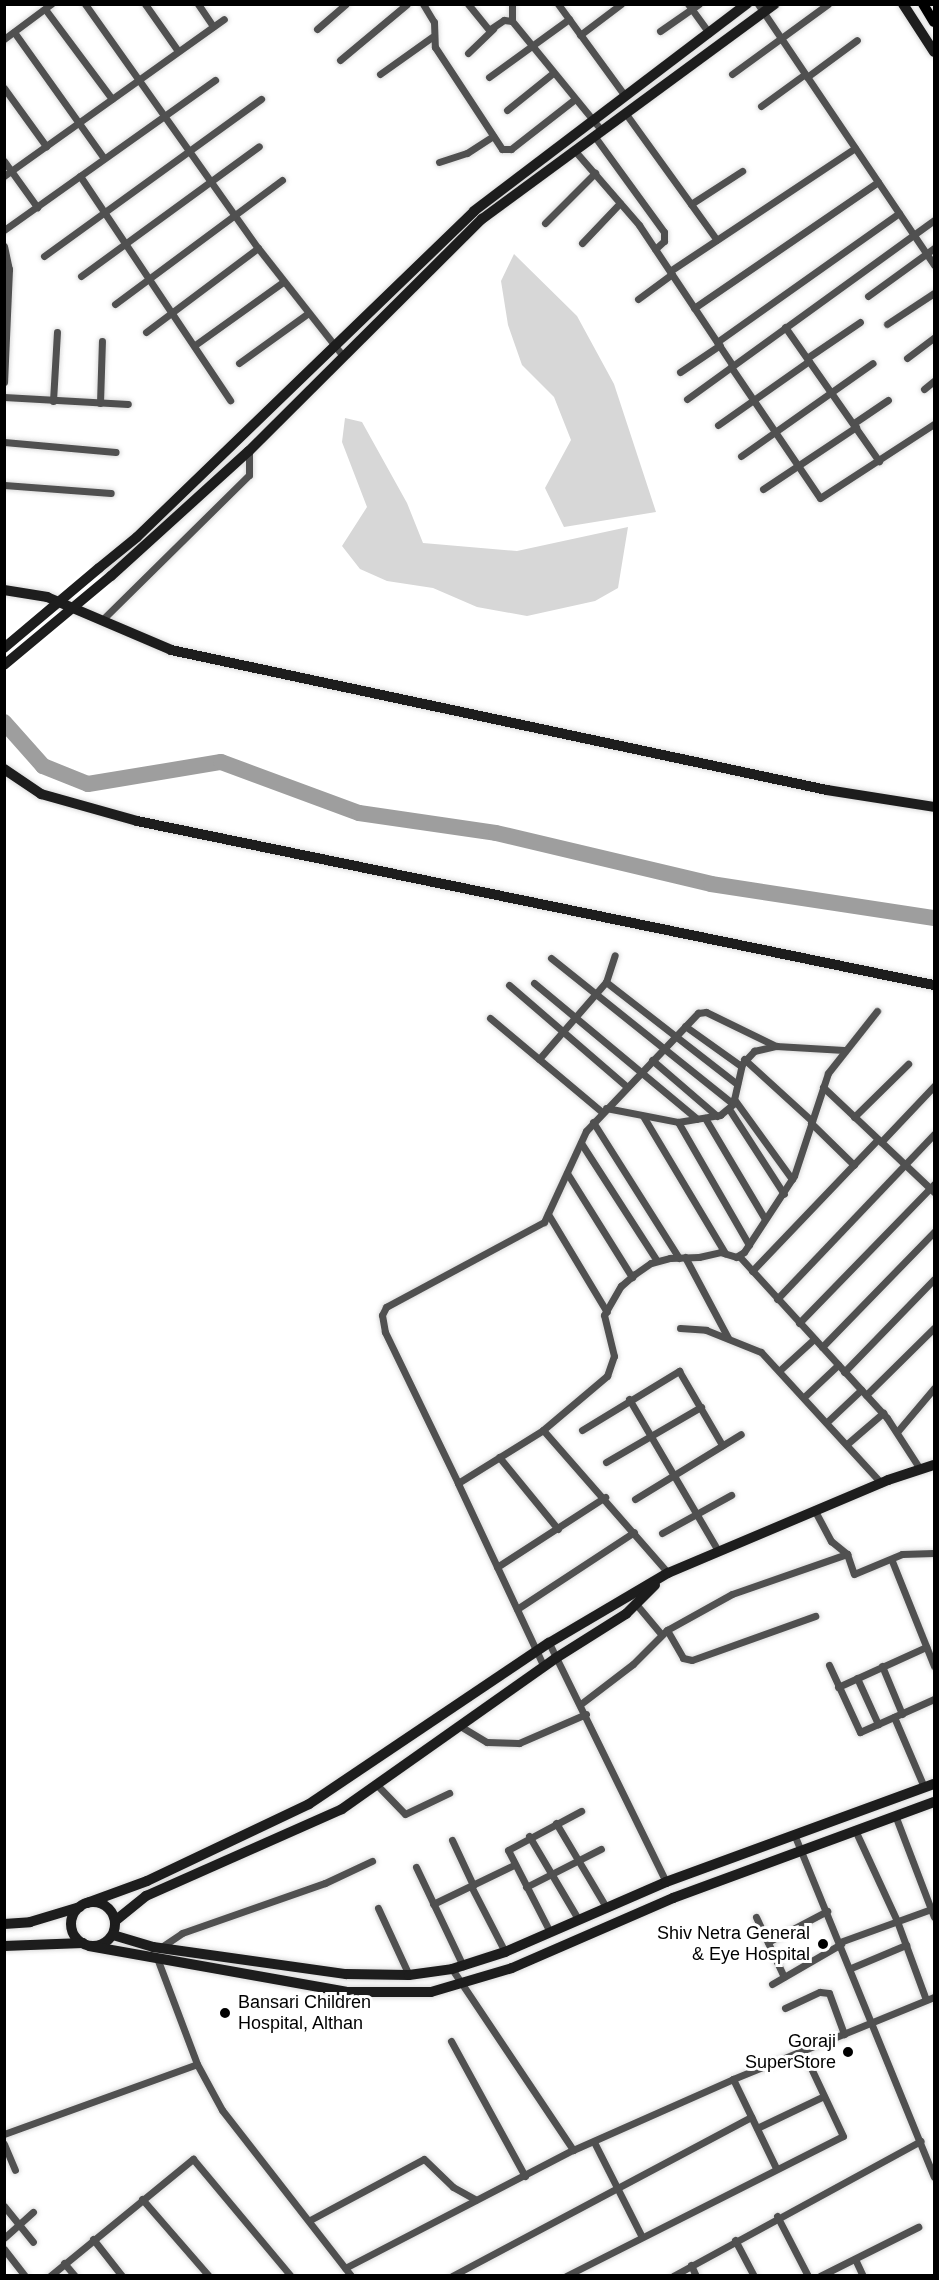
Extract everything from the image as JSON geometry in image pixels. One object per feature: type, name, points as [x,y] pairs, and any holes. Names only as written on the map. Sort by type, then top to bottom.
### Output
[{"type":"main road","points":[[923,4],[934,22]]},
{"type":"street","points":[[85,4],[258,248],[307,314],[343,356]]},
{"type":"street","points":[[146,4],[178,51]]},
{"type":"street","points":[[198,4],[213,26]]},
{"type":"street","points":[[317,29],[346,4]]},
{"type":"street","points":[[340,60],[407,4]]},
{"type":"street","points":[[423,4],[434,22],[432,38],[435,47],[493,136],[508,150],[575,99]]},
{"type":"street","points":[[468,4],[485,28],[493,29]]},
{"type":"street","points":[[512,4],[512,21],[530,46],[593,120],[599,134],[664,232],[664,241],[655,249]]},
{"type":"street","points":[[570,4],[560,7],[625,96]]},
{"type":"street","points":[[580,35],[621,4]]},
{"type":"street","points":[[660,31],[690,7],[699,4]]},
{"type":"street","points":[[4,648],[99,568],[253,425],[334,345],[474,218],[593,120],[747,4]]},
{"type":"street","points":[[4,665],[111,576],[250,448],[343,356],[474,218],[599,134],[761,9],[775,4]]},
{"type":"street","points":[[732,74],[828,4]]},
{"type":"street","points":[[903,4],[934,52]]},
{"type":"street","points":[[104,158],[80,122],[8,35],[44,7],[112,99]]},
{"type":"street","points":[[690,7],[709,33]]},
{"type":"street","points":[[761,9],[934,265]]},
{"type":"street","points":[[8,173],[224,19]]},
{"type":"street","points":[[489,77],[569,19]]},
{"type":"street","points":[[468,53],[504,20],[512,21]]},
{"type":"street","points":[[380,74],[432,38]]},
{"type":"street","points":[[761,106],[857,40]]},
{"type":"street","points":[[507,110],[553,72]]},
{"type":"street","points":[[4,230],[215,80]]},
{"type":"street","points":[[4,88],[46,146]]},
{"type":"street","points":[[44,256],[261,99]]},
{"type":"street","points":[[626,114],[717,240]]},
{"type":"street","points":[[439,162],[467,153],[493,136]]},
{"type":"street","points":[[81,276],[260,146]]},
{"type":"street","points":[[638,299],[717,240],[855,148]]},
{"type":"street","points":[[575,151],[620,202],[655,249],[775,434],[820,498],[934,424]]},
{"type":"street","points":[[4,161],[8,173],[37,207]]},
{"type":"street","points":[[691,204],[742,171]]},
{"type":"street","points":[[545,223],[595,173]]},
{"type":"street","points":[[80,176],[152,278],[230,400]]},
{"type":"street","points":[[115,304],[282,180]]},
{"type":"street","points":[[694,308],[878,182]]},
{"type":"street","points":[[582,243],[620,202]]},
{"type":"street","points":[[680,372],[899,213]]},
{"type":"street","points":[[687,399],[934,220]]},
{"type":"street","points":[[4,246],[9,269],[4,382]]},
{"type":"street","points":[[146,332],[175,313],[258,248]]},
{"type":"street","points":[[868,296],[934,248]]},
{"type":"street","points":[[195,345],[283,282]]},
{"type":"street","points":[[887,324],[934,293]]},
{"type":"street","points":[[239,363],[307,314]]},
{"type":"street","points":[[718,425],[860,322]]},
{"type":"street","points":[[785,327],[879,461]]},
{"type":"street","points":[[53,401],[57,332]]},
{"type":"street","points":[[907,358],[934,338]]},
{"type":"street","points":[[100,403],[102,341]]},
{"type":"street","points":[[741,456],[873,363]]},
{"type":"street","points":[[924,389],[934,381]]},
{"type":"street","points":[[4,397],[128,404]]},
{"type":"street","points":[[763,489],[888,400]]},
{"type":"street","points":[[4,442],[116,452]]},
{"type":"street","points":[[102,620],[249,475],[250,448]]},
{"type":"street","points":[[4,485],[111,493]]},
{"type":"street","points":[[4,590],[38,594],[171,650],[653,751],[827,790],[934,807]]},
{"type":"street","points":[[4,769],[41,794],[137,820],[934,985]]},
{"type":"street","points":[[539,1059],[606,982],[615,955]]},
{"type":"street","points":[[551,958],[732,1104],[792,1179]]},
{"type":"street","points":[[606,982],[737,1084]]},
{"type":"street","points":[[534,983],[697,1119]]},
{"type":"street","points":[[509,985],[627,1087]]},
{"type":"street","points":[[544,1667],[385,1332],[382,1315],[393,1301],[544,1221],[593,1122],[675,1036],[703,1011],[776,1046]]},
{"type":"street","points":[[739,1256],[749,1245],[792,1179],[823,1087],[844,1050],[877,1011]]},
{"type":"street","points":[[490,1018],[604,1110],[678,1122],[717,1116],[732,1104],[743,1063],[754,1051],[776,1046],[844,1050]]},
{"type":"street","points":[[686,1026],[743,1063],[811,1122],[854,1164]]},
{"type":"street","points":[[652,1060],[717,1116]]},
{"type":"street","points":[[855,1117],[908,1064]]},
{"type":"street","points":[[752,1271],[854,1164],[934,1086]]},
{"type":"street","points":[[799,1323],[933,1188],[823,1087]]},
{"type":"street","points":[[732,1104],[784,1194]]},
{"type":"street","points":[[643,1116],[725,1253]]},
{"type":"street","points":[[705,1118],[765,1219]]},
{"type":"street","points":[[593,1122],[682,1257],[728,1338]]},
{"type":"street","points":[[678,1122],[749,1245]]},
{"type":"street","points":[[777,1299],[934,1134]]},
{"type":"street","points":[[581,1143],[657,1261]]},
{"type":"street","points":[[567,1173],[632,1277]]},
{"type":"street","points":[[548,1214],[607,1311]]},
{"type":"street","points":[[822,1347],[934,1232]]},
{"type":"street","points":[[458,1483],[543,1430],[611,1370],[614,1356],[606,1328],[607,1311],[621,1286],[657,1261],[725,1253],[739,1256],[864,1393],[897,1432],[920,1469]]},
{"type":"street","points":[[844,1372],[934,1279]]},
{"type":"street","points":[[680,1328],[692,1327],[728,1338],[761,1352],[780,1370],[881,1483]]},
{"type":"street","points":[[827,1422],[864,1393],[934,1328]]},
{"type":"street","points":[[780,1370],[814,1339]]},
{"type":"street","points":[[804,1397],[838,1365]]},
{"type":"street","points":[[582,1430],[629,1399],[679,1371],[722,1445]]},
{"type":"street","points":[[897,1432],[934,1388]]},
{"type":"street","points":[[629,1399],[718,1551]]},
{"type":"street","points":[[606,1462],[701,1407]]},
{"type":"street","points":[[847,1444],[882,1413]]},
{"type":"street","points":[[543,1430],[605,1497],[668,1573]]},
{"type":"street","points":[[635,1499],[741,1434]]},
{"type":"street","points":[[499,1457],[558,1529]]},
{"type":"street","points":[[4,1924],[30,1922],[84,1905],[147,1881],[309,1804],[549,1644],[668,1573],[816,1513],[881,1483],[934,1465]]},
{"type":"street","points":[[662,1533],[695,1512],[732,1495]]},
{"type":"street","points":[[497,1567],[605,1497]]},
{"type":"street","points":[[816,1513],[831,1541],[847,1554],[854,1574],[892,1561],[902,1554],[934,1553]]},
{"type":"street","points":[[517,1609],[634,1532]]},
{"type":"street","points":[[582,1703],[665,1632],[732,1594],[847,1554]]},
{"type":"street","points":[[892,1561],[934,1666]]},
{"type":"street","points":[[4,1946],[103,1944],[112,1935],[115,1921],[146,1896],[342,1809],[636,1604],[668,1573]]},
{"type":"street","points":[[636,1604],[665,1632],[683,1658],[692,1660],[815,1616]]},
{"type":"street","points":[[549,1644],[582,1703],[666,1882]]},
{"type":"street","points":[[838,1687],[926,1647]]},
{"type":"street","points":[[829,1665],[857,1730],[878,1724],[934,1699]]},
{"type":"street","points":[[882,1666],[902,1714]]},
{"type":"street","points":[[857,1678],[878,1724]]},
{"type":"street","points":[[460,1726],[487,1742],[519,1743],[586,1714]]},
{"type":"street","points":[[84,1905],[71,1926],[86,1945],[157,1951],[346,1974],[409,1975],[452,1969],[505,1952],[666,1882],[929,1785],[894,1717]]},
{"type":"street","points":[[377,1785],[405,1814],[449,1794]]},
{"type":"street","points":[[112,1935],[157,1951],[346,1992],[417,1993],[462,1985],[801,1850],[934,1802]]},
{"type":"street","points":[[550,1932],[514,1865],[509,1847],[581,1810]]},
{"type":"street","points":[[772,1984],[841,1943],[933,1911],[895,1815]]},
{"type":"street","points":[[556,1823],[576,1862],[606,1907]]},
{"type":"street","points":[[855,1830],[897,1922],[926,2000]]},
{"type":"street","points":[[794,1834],[874,2022],[934,2177]]},
{"type":"street","points":[[530,1836],[550,1875],[578,1919]]},
{"type":"street","points":[[452,1840],[505,1952]]},
{"type":"street","points":[[526,1887],[601,1849]]},
{"type":"street","points":[[157,1951],[182,1933],[325,1883],[372,1861]]},
{"type":"street","points":[[433,1904],[514,1865]]},
{"type":"street","points":[[416,1867],[463,1966]]},
{"type":"street","points":[[84,1905],[102,1904],[115,1921]]},
{"type":"street","points":[[378,1908],[409,1975]]},
{"type":"street","points":[[768,1942],[827,1911]]},
{"type":"street","points":[[756,1917],[784,1977]]},
{"type":"street","points":[[851,1968],[906,1945]]},
{"type":"street","points":[[157,1951],[197,2064],[222,2110],[310,2220],[351,2276]]},
{"type":"street","points":[[452,1969],[573,2150]]},
{"type":"street","points":[[785,2008],[820,1992],[829,1993],[844,2034]]},
{"type":"street","points":[[345,2268],[573,2150],[733,2079],[934,1997]]},
{"type":"street","points":[[451,2041],[525,2175]]},
{"type":"street","points":[[566,2276],[641,2235],[843,2136],[803,2051]]},
{"type":"street","points":[[4,2134],[197,2064]]},
{"type":"street","points":[[733,2079],[776,2168]]},
{"type":"street","points":[[757,2128],[824,2096]]},
{"type":"street","points":[[452,2276],[751,2117]]},
{"type":"street","points":[[673,2276],[777,2216],[921,2141]]},
{"type":"street","points":[[594,2142],[641,2235]]},
{"type":"street","points":[[4,2144],[15,2170]]},
{"type":"street","points":[[50,2276],[193,2159],[291,2276]]},
{"type":"street","points":[[310,2220],[424,2159],[453,2187],[476,2200]]},
{"type":"street","points":[[142,2199],[209,2276]]},
{"type":"street","points":[[4,2206],[33,2242]]},
{"type":"street","points":[[4,2238],[33,2212]]},
{"type":"street","points":[[777,2216],[808,2276]]},
{"type":"street","points":[[820,2276],[918,2227]]},
{"type":"street","points":[[93,2239],[122,2276]]},
{"type":"street","points":[[735,2240],[754,2276]]},
{"type":"street","points":[[4,2250],[25,2276]]},
{"type":"street","points":[[855,2259],[863,2276]]},
{"type":"street","points":[[64,2263],[75,2276]]},
{"type":"street","points":[[691,2265],[696,2276]]},
{"type":"shaded area","points":[[514,254],[577,316],[614,384],[656,512],[564,527],[545,488],[571,440],[554,397],[522,365],[508,325],[501,281]]},
{"type":"shaded area","points":[[345,418],[362,422],[407,503],[423,543],[517,551],[628,527],[618,588],[595,601],[527,616],[477,607],[433,588],[387,581],[360,569],[342,546],[367,507],[342,442]]},
{"type":"waterway","points":[[4,722],[43,766],[88,784],[221,762],[359,813],[496,833],[711,884],[934,918]]},
{"type":"place","name":"Shiv Netra General & Eye Hospital","points":[[823,1944]]},
{"type":"place","name":"Bansari Children Hospital, Althan","points":[[225,2013]]},
{"type":"place","name":"Goraji SuperStore","points":[[848,2052]]}]
